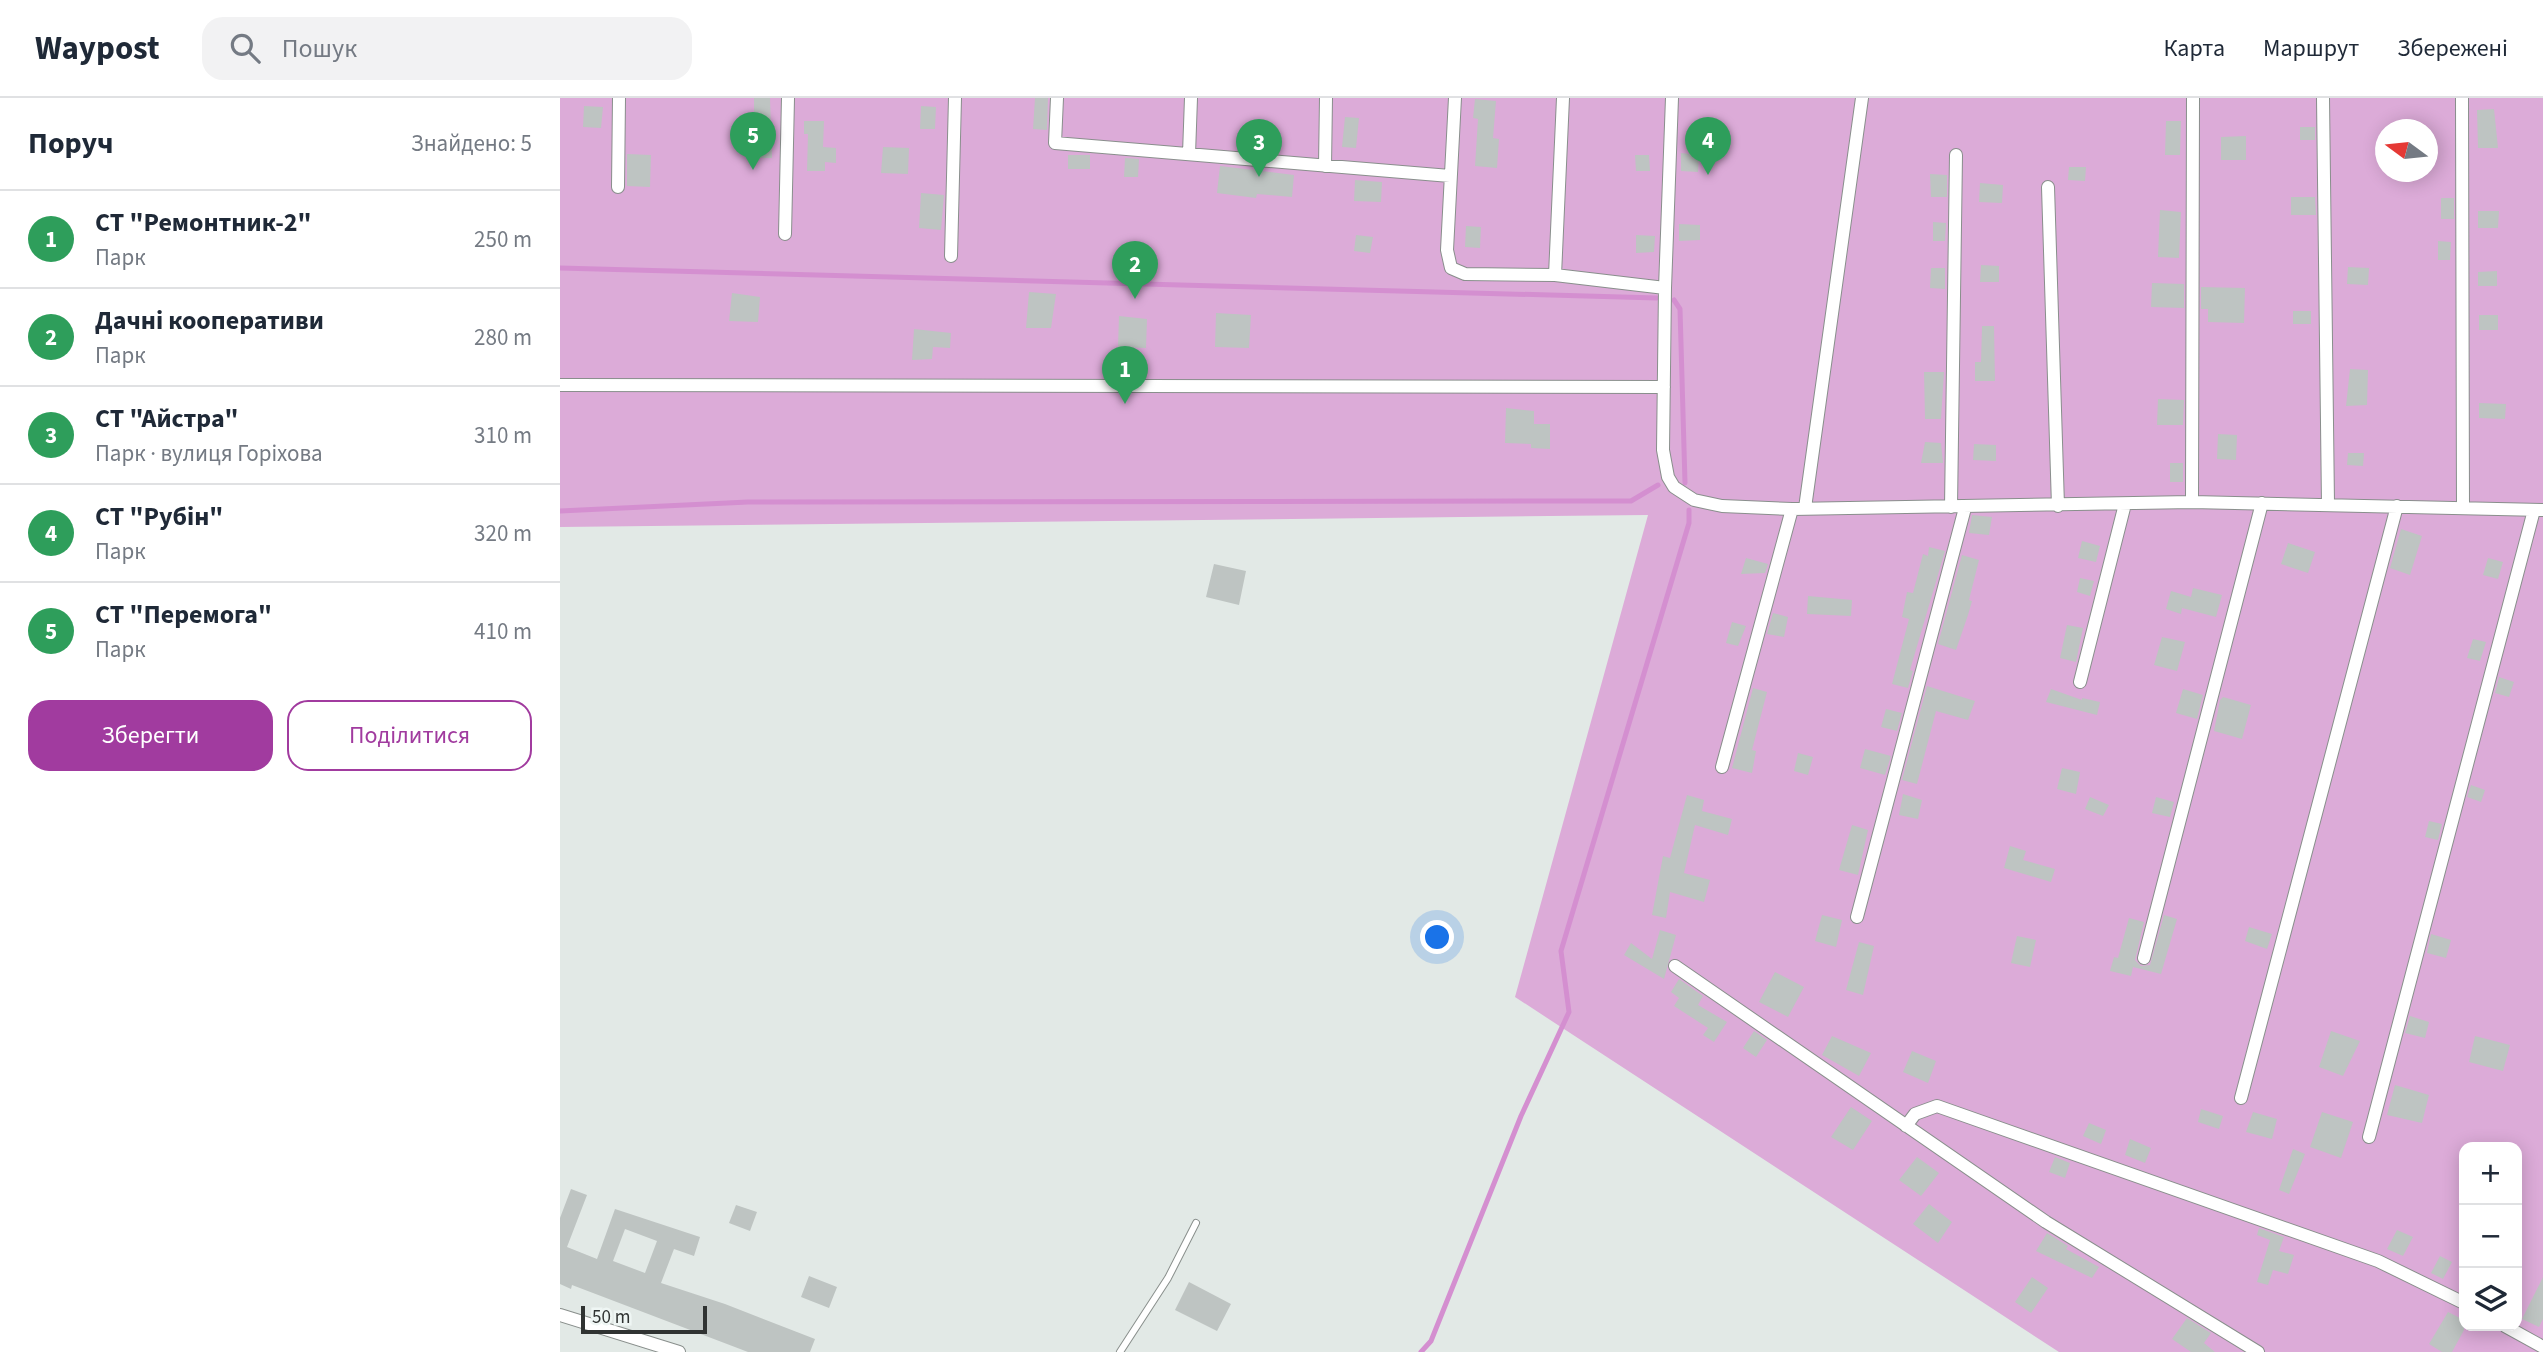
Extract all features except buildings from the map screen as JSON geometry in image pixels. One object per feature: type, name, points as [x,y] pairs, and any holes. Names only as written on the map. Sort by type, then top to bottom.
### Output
[{"type":"street","points":[[618,187],[619,98]]},
{"type":"street","points":[[785,234],[788,98]]},
{"type":"street","points":[[951,256],[955,98]]},
{"type":"street","points":[[1057,98],[1055,143],[1450,176]]},
{"type":"street","points":[[1189,154],[1191,98]]},
{"type":"street","points":[[1325,166],[1326,98]]},
{"type":"street","points":[[1455,98],[1447,250],[1451,268],[1465,274],[1555,275],[1665,288]]},
{"type":"street","points":[[1555,275],[1563,98]]},
{"type":"street","points":[[1672,98],[1665,288],[1664,464],[1674,487],[1694,500],[1723,506],[1799,509],[2192,502],[2538,510],[2369,1137]]},
{"type":"street","points":[[1722,767],[1799,509],[1862,98]]},
{"type":"street","points":[[2192,502],[2193,98]]},
{"type":"street","points":[[2323,98],[2328,504]]},
{"type":"street","points":[[2462,98],[2463,508]]},
{"type":"street","points":[[1951,508],[1956,155]]},
{"type":"street","points":[[2048,187],[2058,506]]},
{"type":"street","points":[[560,385],[1664,387]]},
{"type":"street","points":[[2144,958],[2262,503]]},
{"type":"street","points":[[2080,682],[2125,504]]},
{"type":"street","points":[[2241,1098],[2397,506]]},
{"type":"street","points":[[1857,917],[1965,508]]},
{"type":"street","points":[[1675,966],[2046,1222],[2258,1352]]},
{"type":"street","points":[[1906,1126],[1915,1114],[1937,1106],[2378,1261],[2459,1301]]},
{"type":"street","points":[[560,1315],[678,1352]]},
{"type":"street","points":[[2514,1331],[2543,1347]]},
{"type":"lane","points":[[1120,1352],[1168,1278],[1196,1223]]},
{"type":"shaded area","points":[[560,98],[2543,98],[2543,1352],[2059,1352],[1515,997],[1648,515],[560,527]]},
{"type":"waterway","points":[[560,268],[1657,298]]},
{"type":"waterway","points":[[1674,300],[1680,309],[1685,483]]},
{"type":"waterway","points":[[560,511],[748,502],[1631,501],[1658,485]]},
{"type":"waterway","points":[[1421,1352],[1431,1341],[1521,1116],[1569,1012],[1561,951],[1689,523],[1689,510]]},
{"type":"place","name":"СТ \"Перемога\"","points":[[753,170]]},
{"type":"place","name":"СТ \"Рубін\"","points":[[1708,175]]},
{"type":"place","name":"СТ \"Айстра\"","points":[[1259,177]]},
{"type":"place","name":"Дачні кооперативи","points":[[1135,299]]},
{"type":"place","name":"СТ \"Ремонтник-2\"","points":[[1125,404]]}]
